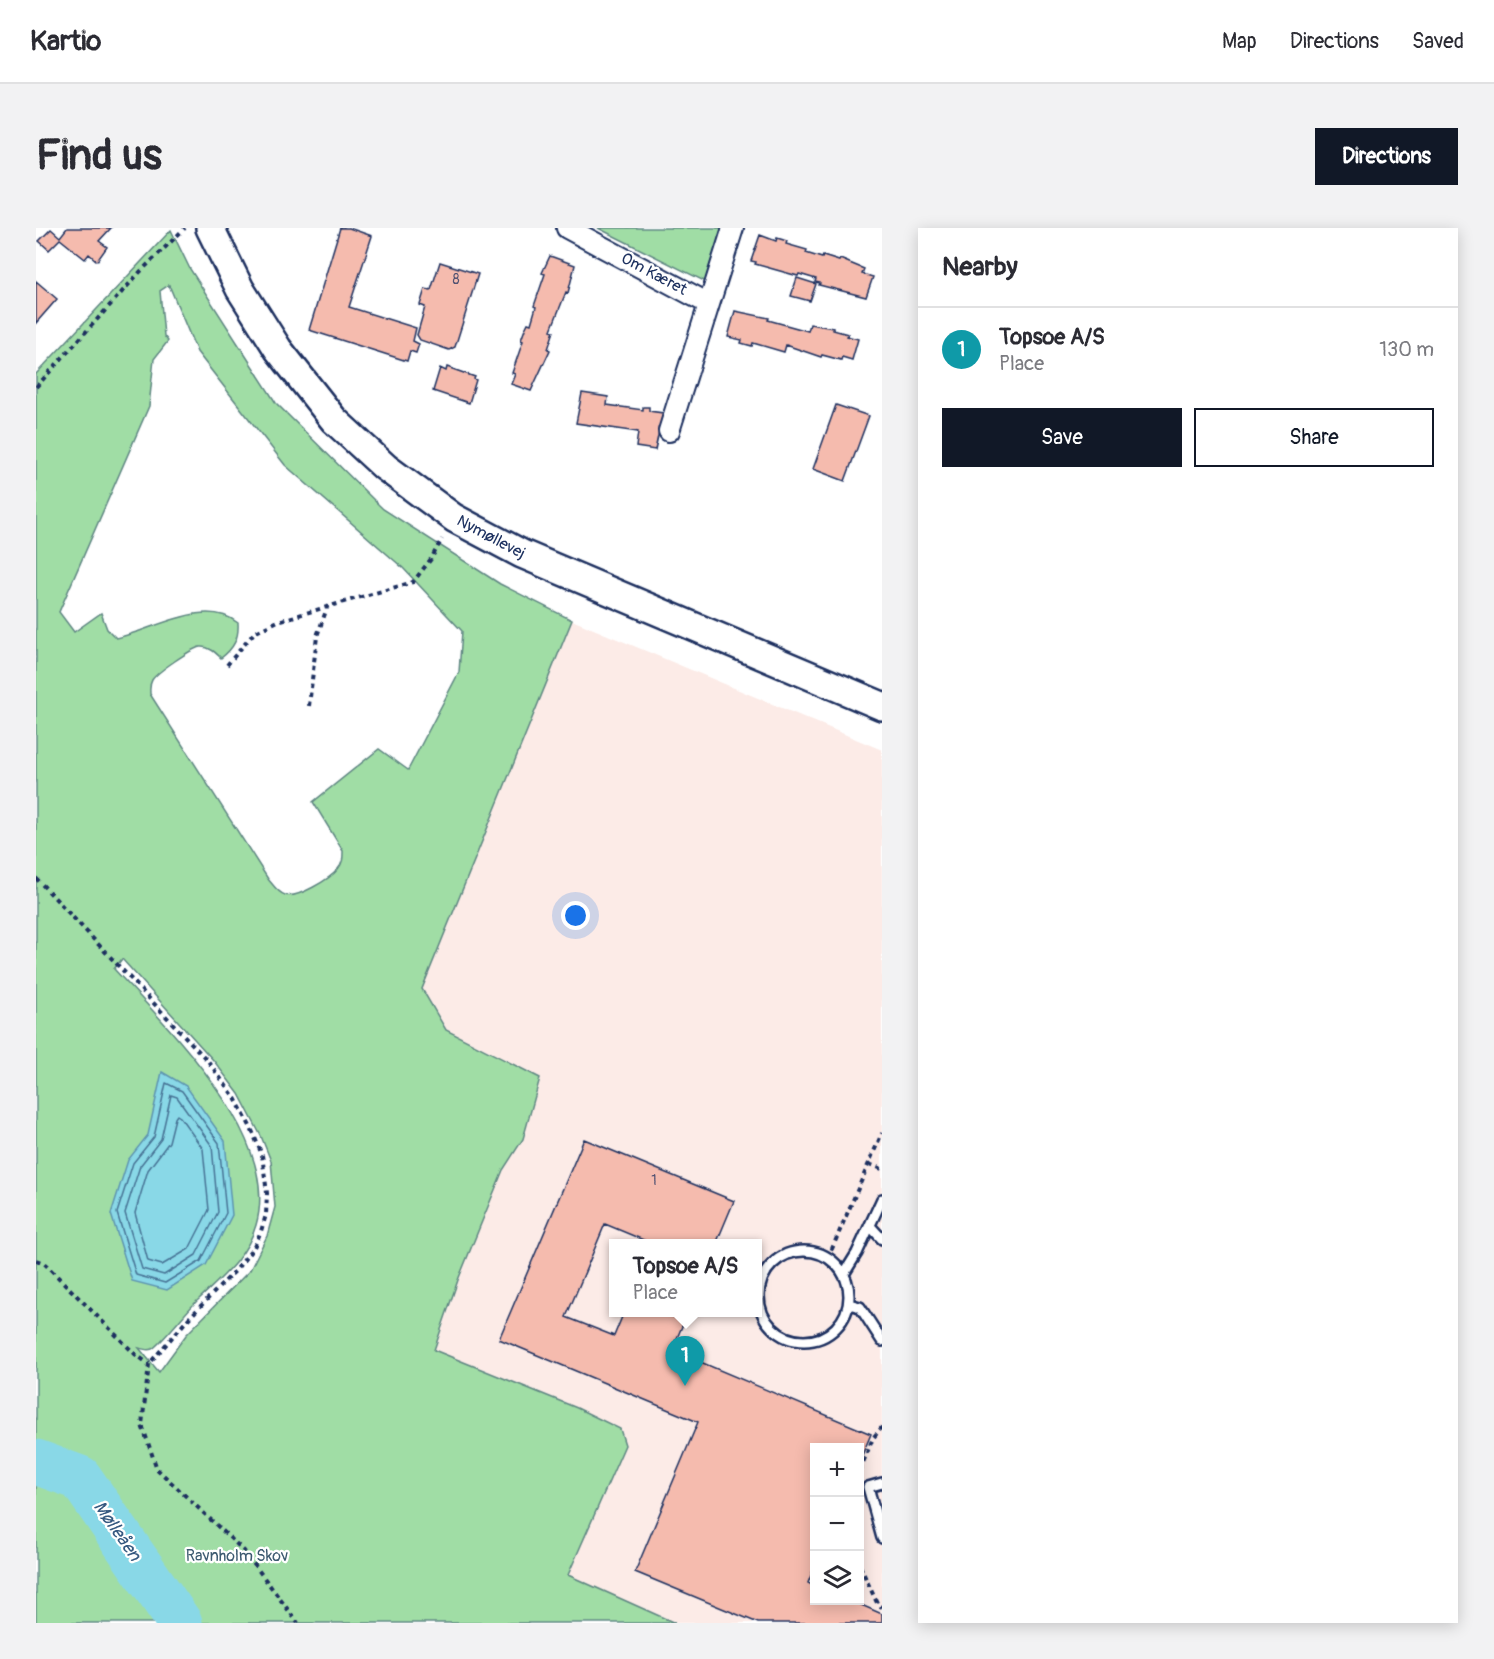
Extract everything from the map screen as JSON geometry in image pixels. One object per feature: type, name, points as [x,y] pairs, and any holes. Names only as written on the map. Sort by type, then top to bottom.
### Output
[{"type":"street","name":"Nymøllevej","points":[[210,228],[240,289],[278,349],[334,420],[386,467],[454,518],[522,554],[882,706]]},
{"type":"street","name":"Om Kæret","points":[[567,228],[709,304]]},
{"type":"street","name":"Om Kæret","points":[[669,431],[733,228]]},
{"type":"lane","points":[[844,1274],[857,1253],[882,1199]]},
{"type":"lane","points":[[870,1226],[882,1239]]},
{"type":"lane","points":[[762,1281],[775,1262],[792,1253],[808,1251],[821,1254],[835,1263],[844,1274],[849,1288],[849,1304],[841,1323],[829,1334],[819,1339],[804,1341],[780,1334],[768,1323],[762,1308]]},
{"type":"lane","points":[[849,1304],[860,1307],[882,1341]]},
{"type":"lane","points":[[882,1483],[868,1487],[882,1538]]},
{"type":"path","points":[[36,387],[140,272],[185,228]]},
{"type":"path","points":[[227,665],[254,633],[278,621],[413,582],[431,559],[454,518]]},
{"type":"path","points":[[309,706],[317,636],[327,607]]},
{"type":"path","points":[[36,878],[215,1070],[235,1098],[262,1155],[266,1174],[266,1215],[254,1247],[236,1270],[188,1319],[149,1364],[142,1425],[158,1468],[244,1551],[298,1623]]},
{"type":"path","points":[[828,1258],[882,1133]]},
{"type":"path","points":[[868,1164],[882,1169]]},
{"type":"path","points":[[36,1260],[44,1263],[135,1354],[149,1364]]},
{"type":"path","points":[[864,1460],[873,1438],[882,1427]]},
{"type":"path","points":[[864,1575],[878,1605],[882,1607]]},
{"type":"shaded area","points":[[572,620],[882,750],[882,1623],[675,1623],[568,1575],[625,1445],[577,1408],[433,1350],[458,1280],[503,1170],[523,1139],[540,1079],[446,1030],[422,989]]},
{"type":"green space","points":[[598,228],[723,228],[706,282]]},
{"type":"green space","name":"Ravnholm Skov","points":[[171,230],[190,269],[276,403],[383,509],[500,584],[572,620],[422,989],[446,1030],[540,1078],[523,1139],[503,1170],[458,1280],[434,1350],[577,1408],[620,1429],[625,1445],[568,1575],[675,1623],[36,1623],[36,374]],"holes":[[[169,285],[197,352],[285,465],[403,568],[462,631],[459,672],[408,770],[379,749],[313,802],[343,851],[342,860],[338,869],[321,883],[297,894],[285,895],[268,879],[150,694],[150,684],[155,676],[174,661],[196,649],[200,647],[212,650],[221,658],[235,642],[238,623],[225,616],[210,613],[194,614],[116,638],[107,629],[101,613],[74,632],[59,612],[149,406],[154,359],[168,341],[164,336],[160,291]],[[122,959],[214,1061],[239,1094],[271,1161],[275,1207],[267,1236],[250,1270],[186,1335],[159,1372],[139,1348],[148,1350],[156,1346],[240,1257],[256,1225],[260,1191],[252,1156],[237,1121],[215,1086],[190,1053],[114,969]]]},
{"type":"water","points":[[162,1072],[186,1086],[225,1141],[232,1215],[206,1265],[167,1290],[132,1281],[111,1214],[128,1160],[148,1135]]},
{"type":"building","points":[[67,228],[111,228],[99,241],[107,247],[97,261],[89,254],[85,259],[60,239],[49,250],[39,241],[51,229],[60,237]]},
{"type":"building","points":[[340,228],[349,228],[372,236],[349,307],[416,328],[413,341],[419,344],[416,353],[410,351],[407,361],[309,330]]},
{"type":"building","points":[[760,235],[776,241],[777,238],[787,241],[786,244],[807,250],[806,253],[839,261],[840,259],[864,269],[862,274],[873,277],[866,297],[819,285],[820,283],[815,282],[816,279],[755,264],[756,262],[751,261]]},
{"type":"building","points":[[550,256],[575,265],[568,293],[566,292],[551,330],[554,331],[548,349],[550,350],[531,391],[511,384],[515,374],[512,373],[525,329],[528,323],[531,324],[536,307],[534,306],[545,274],[542,273]]},
{"type":"building","points":[[440,262],[478,274],[455,347],[449,350],[420,340],[417,335],[425,307],[420,305],[425,289],[431,290]]},
{"type":"building","points":[[797,278],[816,284],[810,301],[791,296]]},
{"type":"building","points":[[36,281],[57,299],[36,323]]},
{"type":"building","points":[[735,311],[769,318],[768,320],[808,331],[810,324],[833,328],[833,330],[848,334],[847,336],[858,339],[852,360],[842,357],[841,360],[822,355],[821,357],[786,345],[784,352],[753,343],[752,346],[741,343],[742,340],[728,337]]},
{"type":"building","points":[[447,367],[475,377],[469,403],[433,391],[440,368],[446,371]]},
{"type":"building","points":[[582,393],[608,397],[607,405],[643,410],[643,407],[649,407],[649,411],[663,413],[655,450],[636,447],[638,432],[576,423]]},
{"type":"building","points":[[836,405],[869,416],[845,481],[813,469]]},
{"type":"building","points":[[584,1139],[734,1201],[718,1239],[641,1239],[605,1224],[566,1317],[614,1336],[622,1317],[686,1317],[672,1350],[871,1434],[864,1451],[864,1443],[810,1443],[810,1578],[808,1583],[810,1584],[810,1605],[861,1605],[882,1614],[882,1623],[758,1623],[635,1572],[698,1422],[499,1339]]},
{"type":"waterway","name":"Mølleåen","points":[[36,1462],[80,1478],[180,1623]]},
{"type":"place","name":"Topsoe A/S","points":[[685,1386]]}]
